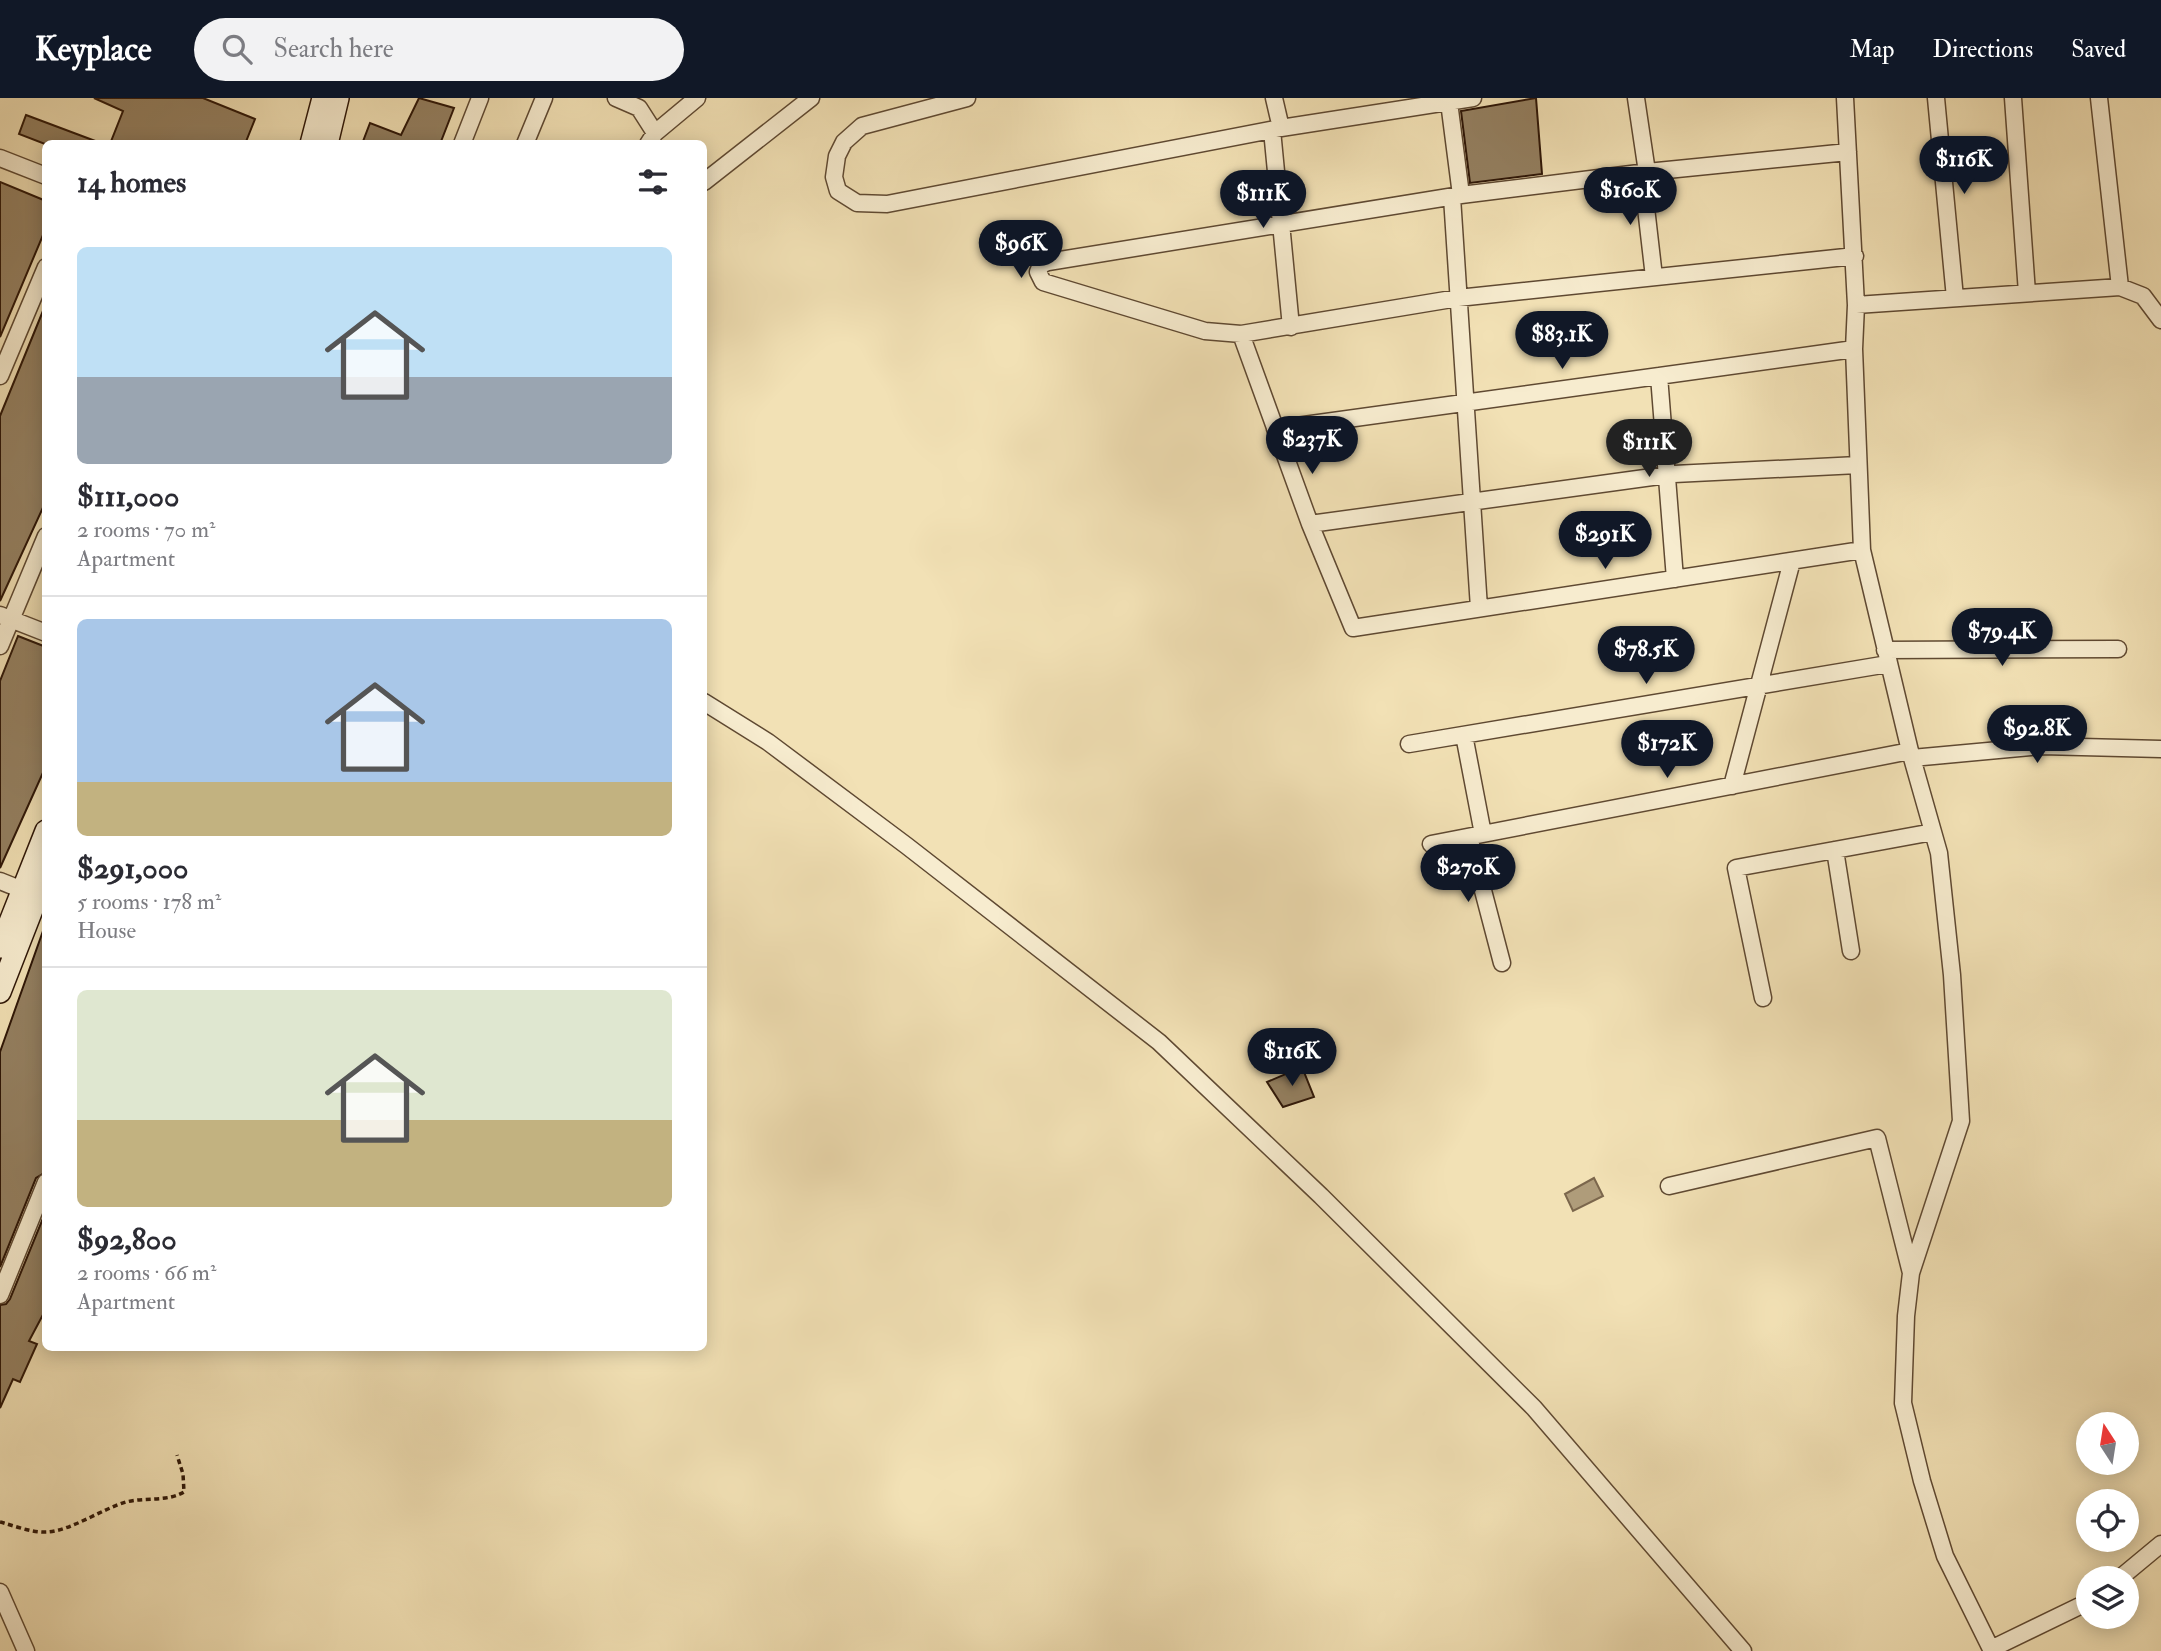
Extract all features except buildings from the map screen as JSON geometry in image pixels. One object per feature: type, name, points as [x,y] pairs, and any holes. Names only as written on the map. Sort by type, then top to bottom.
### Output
[{"type":"main road","points":[[312,140],[323,98]]},
{"type":"main road","points":[[328,140],[338,98]]},
{"type":"main road","points":[[0,992],[35,895],[42,854]]},
{"type":"main road","points":[[0,947],[35,895]]},
{"type":"street","points":[[464,140],[480,98]]},
{"type":"street","points":[[527,140],[544,98]]},
{"type":"street","points":[[616,98],[639,107],[652,138],[697,98]]},
{"type":"street","points":[[707,180],[811,98]]},
{"type":"street","points":[[967,98],[862,126],[844,142],[837,156],[834,177],[838,191],[857,203],[887,204],[1276,129],[1473,98]]},
{"type":"street","points":[[1274,98],[1280,223],[1291,327]]},
{"type":"street","points":[[1636,98],[1654,277]]},
{"type":"street","points":[[1845,98],[1855,256],[1854,349],[1862,550],[1886,657],[1940,853],[1952,975],[1961,1121],[1911,1273],[1906,1316],[1903,1403],[1922,1481],[1945,1556],[1991,1650],[2076,1608]]},
{"type":"street","points":[[1936,98],[1955,298]]},
{"type":"street","points":[[2013,98],[2027,293]]},
{"type":"street","points":[[2099,98],[2120,287]]},
{"type":"street","points":[[1449,102],[1456,196],[1458,298],[1479,608]]},
{"type":"street","points":[[1848,152],[1644,172],[1456,196],[1044,263],[1039,268],[1038,276],[1043,282],[1205,331],[1241,334],[1458,298],[1855,256]]},
{"type":"street","points":[[0,158],[42,174]]},
{"type":"street","points":[[0,376],[42,276]]},
{"type":"street","points":[[1856,305],[2120,287],[2143,296],[2161,320]]},
{"type":"street","points":[[1241,334],[1310,524],[1353,628],[1862,550]]},
{"type":"street","points":[[1275,429],[1854,349]]},
{"type":"street","points":[[1659,376],[1675,579]]},
{"type":"street","points":[[1310,524],[1667,475],[1858,465]]},
{"type":"street","points":[[0,646],[5,617],[42,544]]},
{"type":"street","points":[[1732,786],[1792,561]]},
{"type":"street","points":[[5,617],[42,631]]},
{"type":"street","points":[[1409,744],[1760,685],[1886,657],[2118,649]]},
{"type":"street","points":[[707,704],[779,750],[1159,1042],[1321,1196],[1534,1408],[1744,1651]]},
{"type":"street","points":[[1464,734],[1476,836],[1502,963]]},
{"type":"street","points":[[1431,844],[1911,754],[2042,746],[2161,749]]},
{"type":"street","points":[[1763,998],[1736,868],[1933,832]]},
{"type":"street","points":[[1835,850],[1851,951]]},
{"type":"street","points":[[0,881],[35,895]]},
{"type":"street","points":[[1669,1186],[1877,1138],[1911,1273]]},
{"type":"street","points":[[0,1295],[42,1192]]},
{"type":"street","points":[[2134,1566],[2161,1544]]},
{"type":"street","points":[[0,1592],[26,1651]]},
{"type":"path","points":[[0,1522],[27,1530],[50,1532],[144,1497],[173,1498],[184,1492],[183,1474],[177,1455]]},
{"type":"shaded area","points":[[1594,1178],[1603,1196],[1573,1211],[1565,1194]]}]
